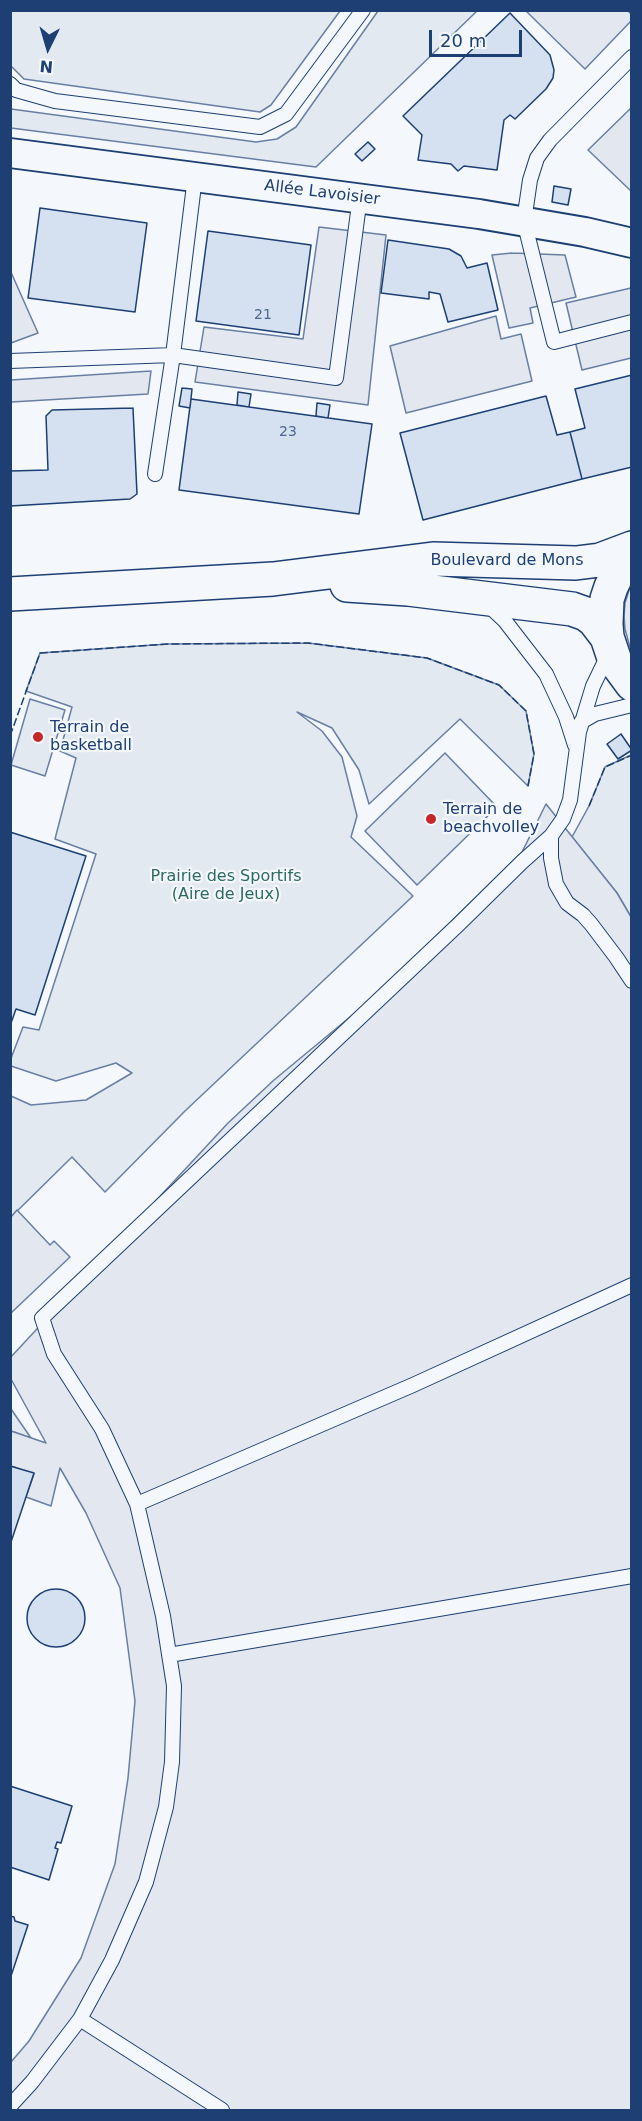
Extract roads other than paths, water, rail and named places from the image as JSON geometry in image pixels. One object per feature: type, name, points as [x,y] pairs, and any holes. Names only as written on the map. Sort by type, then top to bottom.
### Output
[{"type":"main road","name":"Boulevard de Mons","points":[[10,594],[273,579],[433,559],[576,563],[600,560],[632,550]]},
{"type":"main road","points":[[632,550],[611,587],[606,612],[609,643],[622,672],[632,684]]},
{"type":"main road","name":"Boulevard de Mons","points":[[273,579],[408,589],[578,610],[594,620],[609,643]]},
{"type":"street","name":"Allée Lavoisier","points":[[10,153],[360,197],[524,221],[632,243]]},
{"type":"lane","points":[[10,84],[16,90],[55,101],[260,127],[286,114],[363,10]]},
{"type":"lane","points":[[632,57],[550,140],[537,158],[530,180],[524,221],[554,342],[632,322]]},
{"type":"lane","points":[[155,474],[173,355],[195,177]]},
{"type":"lane","points":[[10,361],[173,355],[336,378],[360,197]]},
{"type":"lane","points":[[480,598],[505,621],[546,674],[566,717],[576,748]]},
{"type":"lane","points":[[10,2106],[32,2082],[80,2019],[112,1960],[146,1882],[166,1807],[172,1762],[174,1686],[163,1616],[137,1504],[102,1429],[54,1354],[42,1318],[551,836],[563,819],[570,800],[576,748],[582,722],[609,643]]},
{"type":"lane","points":[[582,722],[595,714],[632,705]]},
{"type":"lane","points":[[551,836],[551,858],[556,884],[567,903],[583,915],[632,981]]},
{"type":"lane","points":[[137,1504],[412,1385],[632,1285]]},
{"type":"lane","points":[[169,1655],[632,1576]]},
{"type":"lane","points":[[80,2019],[222,2110]]},
{"type":"place","name":"Terrain de basketball","points":[[38,737]]},
{"type":"place","name":"Terrain de beachvolley","points":[[431,819]]},
{"type":"park label","name":"Prairie des Sportifs (Aire de Jeux)","points":[[226,886]]}]
